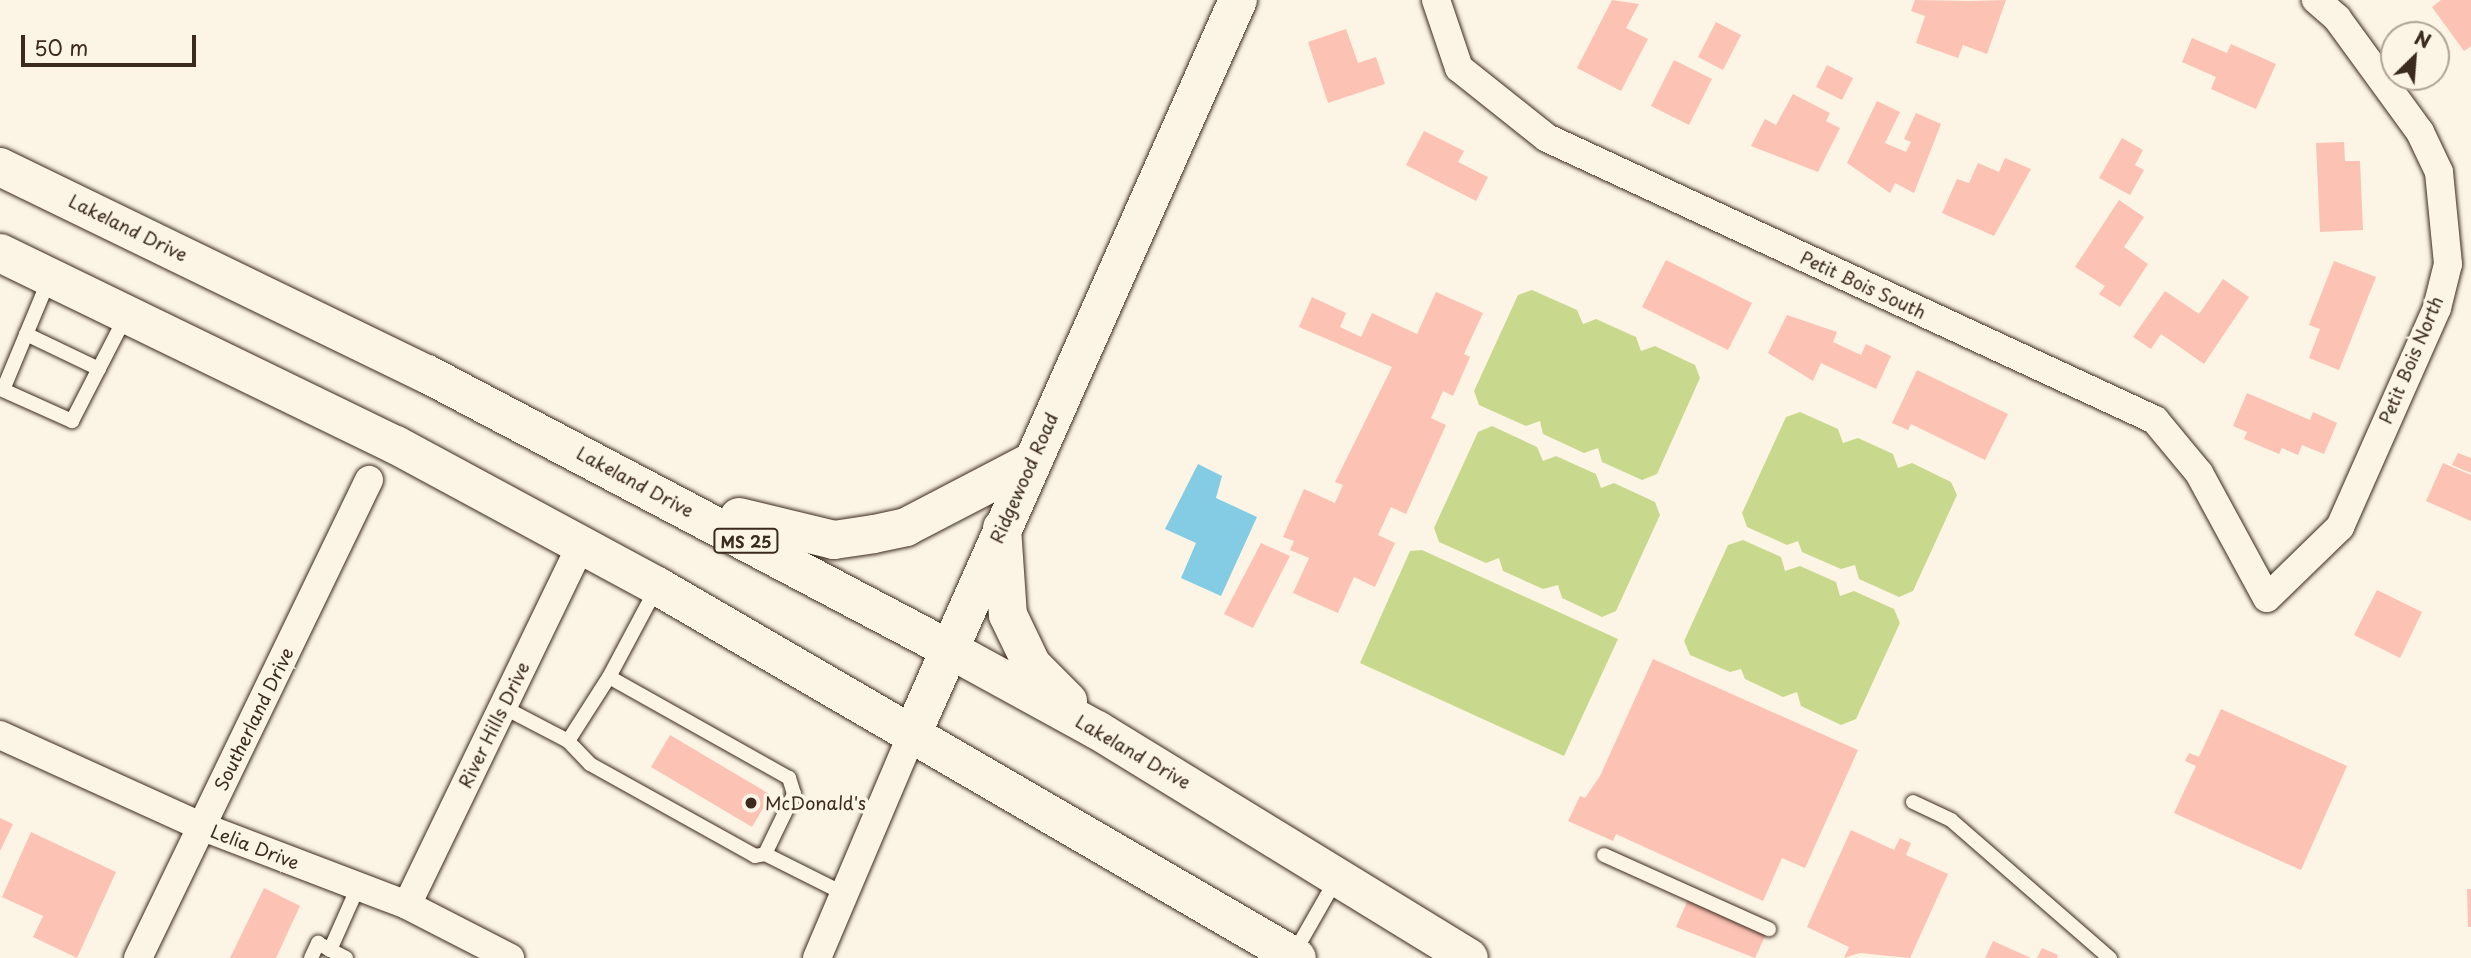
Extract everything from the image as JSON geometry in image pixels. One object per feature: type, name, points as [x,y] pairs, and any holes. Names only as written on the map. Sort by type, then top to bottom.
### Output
[{"type":"main road","name":"Ridgewood Road","points":[[913,732],[947,648],[1238,0]]},
{"type":"main road","name":"Lakeland Drive","points":[[0,167],[630,478],[947,648],[1097,730],[1339,874],[1469,958]]},
{"type":"main road","points":[[0,253],[128,312],[657,586],[913,732],[1293,957]]},
{"type":"main road","points":[[630,478],[784,532],[834,540],[906,527],[1031,462]]},
{"type":"main road","points":[[1002,528],[1008,615],[1019,642],[1032,665],[1097,730]]},
{"type":"street","name":"Petit Bois South","points":[[1436,0],[1459,68],[1548,138],[2155,420],[2199,473],[2267,598]]},
{"type":"street","name":"Petit Bois North","points":[[2267,598],[2340,527],[2437,309],[2448,264],[2439,172],[2420,132],[2337,18],[2316,0]]},
{"type":"street","name":"Southerland Drive","points":[[138,958],[369,480]]},
{"type":"street","name":"River Hills Drive","points":[[407,905],[581,545]]},
{"type":"street","name":"Ridgewood Road","points":[[817,958],[847,895],[913,732]]},
{"type":"street","name":"Lelia Drive","points":[[0,735],[203,827],[407,905],[510,958]]},
{"type":"lane","points":[[50,276],[3,390],[72,421],[128,312]]},
{"type":"lane","points":[[26,334],[99,369]]},
{"type":"lane","points":[[568,741],[609,677],[657,586]]},
{"type":"lane","points":[[609,677],[789,778],[794,794],[765,854]]},
{"type":"lane","points":[[503,707],[568,741],[590,764],[755,856],[765,854],[847,895]]},
{"type":"lane","points":[[1913,802],[1951,820],[2110,958]]},
{"type":"lane","points":[[1604,855],[1769,929]]},
{"type":"lane","points":[[1293,957],[1339,874]]},
{"type":"lane","points":[[330,950],[358,887]]},
{"type":"lane","points":[[311,958],[318,943],[346,958]]},
{"type":"green space","points":[[1532,290],[1577,310],[1583,324],[1596,319],[1636,337],[1641,351],[1655,346],[1695,365],[1700,378],[1657,474],[1642,480],[1602,462],[1598,448],[1584,453],[1543,434],[1540,421],[1526,426],[1479,405],[1474,391],[1518,295]]},
{"type":"green space","points":[[1800,412],[1838,429],[1843,443],[1858,438],[1893,454],[1898,468],[1912,463],[1951,482],[1957,495],[1913,591],[1899,597],[1859,579],[1855,565],[1841,569],[1802,552],[1798,541],[1787,545],[1747,527],[1742,513],[1786,417]]},
{"type":"green space","points":[[1492,426],[1537,447],[1543,461],[1556,456],[1596,474],[1601,488],[1614,483],[1655,502],[1660,515],[1616,611],[1602,617],[1562,598],[1558,585],[1543,589],[1503,571],[1499,558],[1486,563],[1439,542],[1434,528],[1478,432]]},
{"type":"green space","points":[[1743,540],[1781,557],[1785,571],[1800,566],[1836,582],[1840,596],[1854,591],[1894,609],[1900,623],[1856,719],[1841,725],[1801,706],[1797,692],[1783,697],[1745,679],[1741,669],[1730,672],[1690,655],[1684,641],[1728,545]]},
{"type":"green space","points":[[1422,550],[1618,639],[1564,756],[1360,663],[1410,551]]},
{"type":"water","points":[[1198,464],[1222,476],[1216,498],[1257,517],[1221,596],[1181,578],[1196,543],[1165,529]]},
{"type":"building","points":[[1612,0],[1639,4],[1626,28],[1648,39],[1621,91],[1577,68]]},
{"type":"building","points":[[1915,0],[2006,0],[1987,54],[1963,45],[1958,58],[1916,43],[1925,16],[1911,11]]},
{"type":"building","points":[[2441,0],[2471,0],[2471,46],[2464,51],[2450,32],[2450,21],[2442,21],[2432,7]]},
{"type":"building","points":[[1716,22],[1741,35],[1723,70],[1698,57]]},
{"type":"building","points":[[1346,29],[1358,63],[1376,57],[1385,84],[1328,103],[1308,42]]},
{"type":"building","points":[[2192,38],[2227,53],[2231,44],[2276,64],[2256,109],[2211,89],[2216,77],[2182,62]]},
{"type":"building","points":[[1674,60],[1712,79],[1689,125],[1651,106]]},
{"type":"building","points":[[1827,65],[1853,78],[1842,100],[1816,87]]},
{"type":"building","points":[[1793,94],[1830,113],[1826,121],[1840,128],[1818,172],[1751,146],[1765,119],[1776,125]]},
{"type":"building","points":[[1877,101],[1900,112],[1885,143],[1906,152],[1911,142],[1904,139],[1916,113],[1941,124],[1914,193],[1895,183],[1890,193],[1847,163]]},
{"type":"building","points":[[1424,131],[1464,151],[1458,162],[1488,177],[1476,201],[1406,165]]},
{"type":"building","points":[[2122,138],[2143,150],[2135,165],[2144,170],[2130,195],[2099,178]]},
{"type":"building","points":[[2344,142],[2345,161],[2360,161],[2363,230],[2320,232],[2316,143]]},
{"type":"building","points":[[2005,158],[2031,169],[1994,236],[1942,213],[1957,179],[1969,183],[1978,163],[1999,172]]},
{"type":"building","points":[[2119,200],[2144,217],[2124,247],[2148,264],[2120,307],[2099,294],[2105,286],[2075,267]]},
{"type":"building","points":[[1666,260],[1752,303],[1728,350],[1642,307]]},
{"type":"building","points":[[2334,261],[2376,277],[2339,370],[2309,358],[2320,329],[2309,325]]},
{"type":"building","points":[[2223,279],[2249,297],[2204,364],[2161,334],[2151,349],[2133,337],[2165,291],[2199,314]]},
{"type":"building","points":[[1436,292],[1483,313],[1464,354],[1470,357],[1453,396],[1443,391],[1431,418],[1446,425],[1406,514],[1391,507],[1378,535],[1395,543],[1375,587],[1354,577],[1338,613],[1293,593],[1309,558],[1290,550],[1294,541],[1283,537],[1304,489],[1335,503],[1343,485],[1335,482],[1392,367],[1299,327],[1312,297],[1346,313],[1340,327],[1361,337],[1372,313],[1417,334]]},
{"type":"building","points":[[1787,315],[1837,332],[1833,342],[1861,355],[1866,344],[1891,356],[1876,389],[1821,363],[1813,381],[1768,353]]},
{"type":"building","points":[[1917,370],[2008,414],[1985,460],[1911,424],[1908,430],[1892,423]]},
{"type":"building","points":[[2247,393],[2310,420],[2313,412],[2337,423],[2324,454],[2302,445],[2298,455],[2282,448],[2279,454],[2244,439],[2247,432],[2233,426]]},
{"type":"building","points":[[2458,453],[2471,458],[2471,473],[2452,465]]},
{"type":"building","points":[[2443,463],[2471,475],[2471,521],[2426,501]]},
{"type":"building","points":[[1261,543],[1290,556],[1253,628],[1224,614]]},
{"type":"building","points":[[2377,590],[2422,612],[2400,658],[2354,635]]},
{"type":"building","points":[[1653,659],[1858,750],[1805,868],[1782,858],[1763,901],[1616,834],[1613,841],[1568,821],[1580,796],[1585,798],[1600,776]]},
{"type":"building","points":[[2221,709],[2347,766],[2301,870],[2174,813],[2196,766],[2185,761],[2189,753],[2199,757]]},
{"type":"building","points":[[670,735],[771,795],[752,827],[651,767]]},
{"type":"building","points":[[0,818],[13,824],[0,851]]},
{"type":"building","points":[[1851,830],[1894,850],[1900,838],[1911,843],[1906,855],[1948,874],[1910,958],[1860,953],[1844,958],[1849,947],[1807,927]]},
{"type":"building","points":[[31,832],[116,872],[77,958],[33,937],[43,916],[2,897]]},
{"type":"building","points":[[264,888],[300,906],[276,958],[230,958]]},
{"type":"building","points":[[2467,889],[2471,889],[2471,927],[2468,927]]},
{"type":"building","points":[[1689,897],[1767,932],[1755,958],[1676,927]]},
{"type":"building","points":[[1993,941],[2031,958],[1985,958]]},
{"type":"building","points":[[2042,948],[2058,955],[2057,958],[2037,958]]},
{"type":"place","name":"McDonald's","points":[[751,803]]}]
